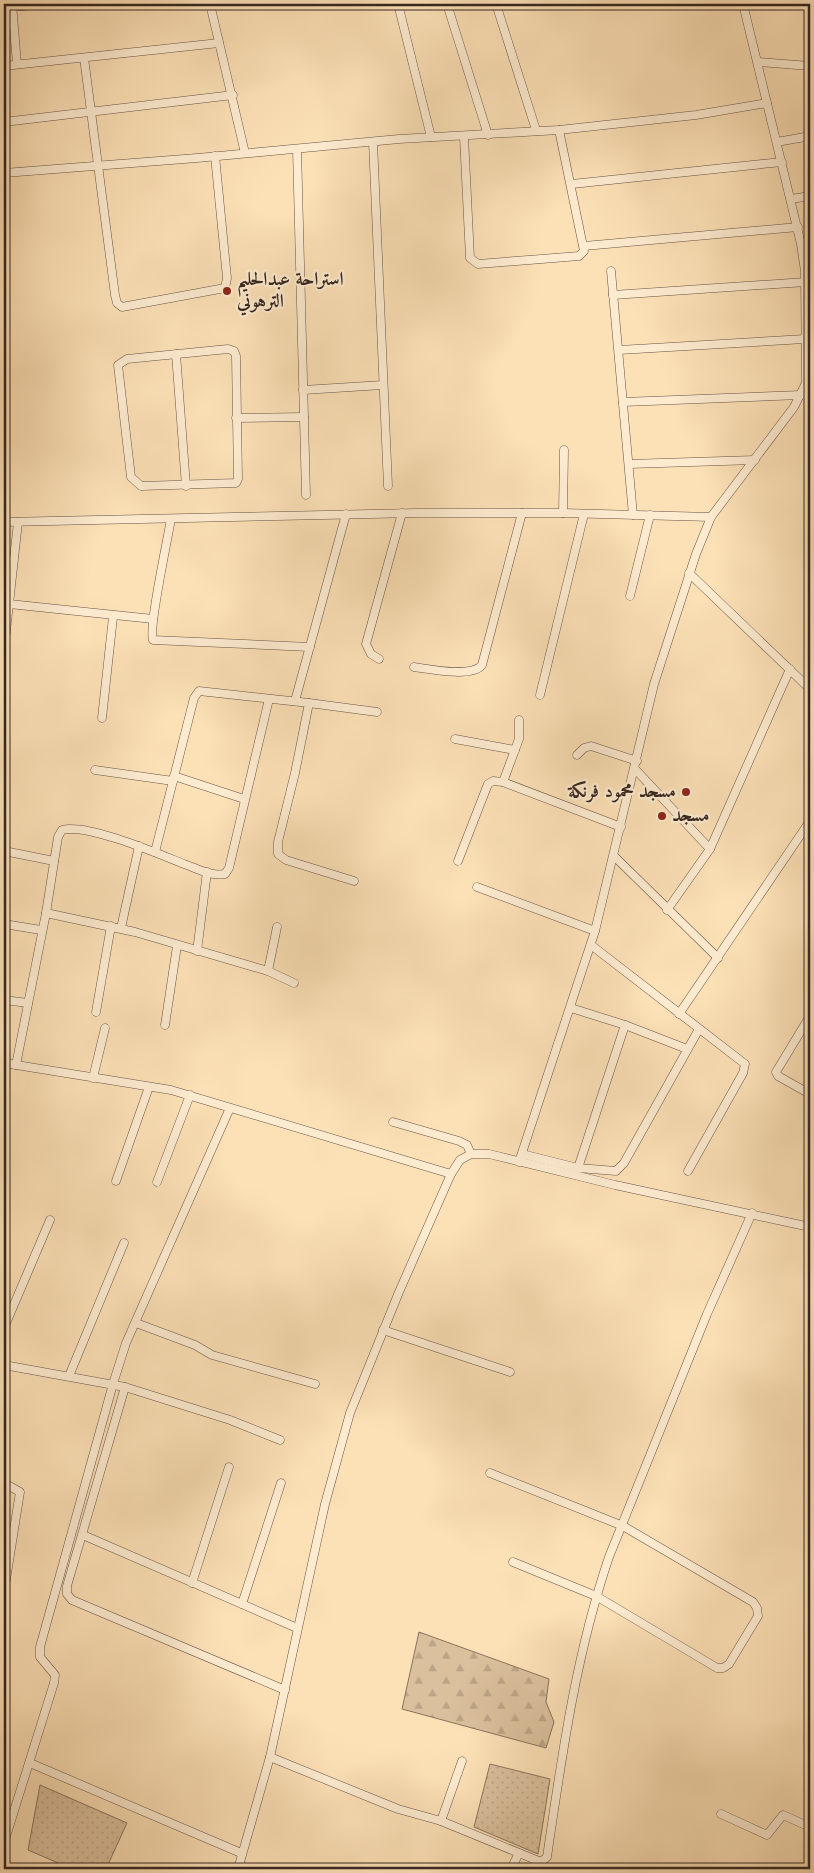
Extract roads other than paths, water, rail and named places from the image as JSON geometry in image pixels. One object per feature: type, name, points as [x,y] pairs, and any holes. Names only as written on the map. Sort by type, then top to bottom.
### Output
[{"type":"street","points":[[17,64],[12,5],[44,4]]},
{"type":"street","points":[[210,4],[233,95],[245,153]]},
{"type":"street","points":[[398,4],[431,137]]},
{"type":"street","points":[[447,4],[488,135]]},
{"type":"street","points":[[496,4],[536,130]]},
{"type":"street","points":[[520,1158],[591,945],[621,828],[654,684],[689,574],[711,517],[755,460],[808,384],[806,282],[798,227],[744,4]]},
{"type":"street","points":[[4,66],[219,43]]},
{"type":"street","points":[[84,58],[115,295],[117,303],[122,307],[225,288],[227,278],[216,156]]},
{"type":"street","points":[[758,62],[810,66]]},
{"type":"street","points":[[4,122],[233,95]]},
{"type":"street","points":[[4,173],[431,137],[464,137],[536,130],[559,130],[696,115],[767,103]]},
{"type":"street","points":[[464,137],[470,258],[473,263],[478,264],[579,256],[584,251],[572,184],[559,130]]},
{"type":"street","points":[[777,142],[810,136]]},
{"type":"street","points":[[373,142],[388,486]]},
{"type":"street","points":[[297,149],[306,495]]},
{"type":"street","points":[[572,184],[782,162]]},
{"type":"street","points":[[791,199],[810,196]]},
{"type":"street","points":[[584,246],[798,227]]},
{"type":"street","points":[[611,271],[633,515]]},
{"type":"street","points":[[613,295],[806,282]]},
{"type":"street","points":[[619,350],[806,339]]},
{"type":"street","points":[[228,349],[234,351],[236,356],[236,418],[238,479],[236,483],[140,486],[132,480],[118,365],[127,359],[228,349]]},
{"type":"street","points":[[176,354],[186,486]]},
{"type":"street","points":[[304,390],[383,385]]},
{"type":"street","points":[[623,402],[801,395]]},
{"type":"street","points":[[236,418],[304,417]]},
{"type":"street","points":[[563,512],[564,450]]},
{"type":"street","points":[[629,464],[755,460]]},
{"type":"street","points":[[4,522],[171,520],[402,513],[563,512],[711,517]]},
{"type":"street","points":[[379,660],[371,654],[366,644],[402,513]]},
{"type":"street","points":[[414,667],[468,673],[474,672],[482,666],[522,513]]},
{"type":"street","points":[[295,701],[346,514]]},
{"type":"street","points":[[540,695],[584,514]]},
{"type":"street","points":[[630,596],[650,515]]},
{"type":"street","points":[[171,520],[151,636],[159,642],[310,647]]},
{"type":"street","points":[[4,649],[18,522]]},
{"type":"street","points":[[689,574],[809,686]]},
{"type":"street","points":[[9,604],[153,619]]},
{"type":"street","points":[[102,718],[114,616]]},
{"type":"street","points":[[667,910],[710,849],[790,669]]},
{"type":"street","points":[[155,852],[194,698],[200,691],[377,712]]},
{"type":"street","points":[[16,1065],[41,930],[46,913],[58,837],[62,830],[77,828],[139,846],[207,872],[220,875],[225,874],[269,699]]},
{"type":"street","points":[[309,703],[295,773],[278,842],[278,854],[286,860],[354,881]]},
{"type":"street","points":[[503,782],[519,739],[520,720]]},
{"type":"street","points":[[455,739],[515,750]]},
{"type":"street","points":[[577,755],[584,748],[591,746],[636,765],[710,849]]},
{"type":"street","points":[[95,770],[174,778],[244,799]]},
{"type":"street","points":[[458,860],[488,784],[493,781],[503,782],[621,828]]},
{"type":"street","points":[[679,1014],[810,821]]},
{"type":"street","points":[[121,928],[139,846]]},
{"type":"street","points":[[4,851],[54,861]]},
{"type":"street","points":[[614,856],[718,958]]},
{"type":"street","points":[[196,951],[207,872]]},
{"type":"street","points":[[477,887],[595,930]]},
{"type":"street","points":[[46,913],[121,928],[268,971],[294,982]]},
{"type":"street","points":[[4,924],[41,930]]},
{"type":"street","points":[[96,1012],[111,926]]},
{"type":"street","points":[[268,971],[277,927]]},
{"type":"street","points":[[591,945],[679,1014],[744,1061],[745,1067],[688,1171]]},
{"type":"street","points":[[164,1025],[178,946]]},
{"type":"street","points":[[4,1000],[28,1003]]},
{"type":"street","points":[[571,1008],[625,1025],[687,1049]]},
{"type":"street","points":[[810,1016],[776,1072],[778,1076],[810,1094]]},
{"type":"street","points":[[578,1168],[625,1025]]},
{"type":"street","points":[[93,1078],[105,1028]]},
{"type":"street","points":[[238,1869],[241,1853],[270,1757],[325,1504],[350,1413],[383,1330],[451,1174],[460,1160],[471,1154],[489,1154],[578,1168],[608,1172],[616,1171],[624,1163],[699,1029]]},
{"type":"street","points":[[4,1064],[190,1095],[451,1174]]},
{"type":"street","points":[[116,1180],[149,1087]]},
{"type":"street","points":[[157,1182],[190,1095]]},
{"type":"street","points":[[4,1843],[30,1763],[55,1675],[40,1657],[40,1647],[113,1384],[136,1323],[230,1108]]},
{"type":"street","points":[[393,1122],[459,1141],[466,1145],[471,1154]]},
{"type":"street","points":[[520,1158],[615,1185],[810,1227]]},
{"type":"street","points":[[270,1757],[398,1809],[441,1821],[541,1862],[547,1857],[563,1745],[596,1596],[707,1314],[752,1213]]},
{"type":"street","points":[[4,1328],[50,1220]]},
{"type":"street","points":[[69,1376],[124,1242]]},
{"type":"street","points":[[136,1323],[195,1345],[212,1355],[315,1384]]},
{"type":"street","points":[[383,1330],[510,1372]]},
{"type":"street","points":[[4,1365],[125,1387],[230,1420],[280,1440]]},
{"type":"street","points":[[125,1387],[67,1586],[67,1594],[72,1600],[285,1690]]},
{"type":"street","points":[[192,1583],[229,1467]]},
{"type":"street","points":[[490,1473],[623,1526],[753,1602],[758,1616],[729,1664],[723,1668],[717,1668],[596,1596],[513,1562]]},
{"type":"street","points":[[4,1482],[20,1492],[4,1592]]},
{"type":"street","points":[[242,1604],[281,1483]]},
{"type":"street","points":[[83,1535],[297,1628]]},
{"type":"street","points":[[441,1821],[462,1761]]},
{"type":"street","points":[[30,1763],[241,1853]]},
{"type":"street","points":[[720,1814],[767,1835],[783,1815],[810,1827]]},
{"type":"street","points":[[511,1869],[519,1853]]},
{"type":"place","name":"استراحة عبدالحليم الترهوني","points":[[227,291]]},
{"type":"place","name":"مسجد محمود فرنكة","points":[[686,792]]},
{"type":"place","name":"مسجد","points":[[662,816]]}]
